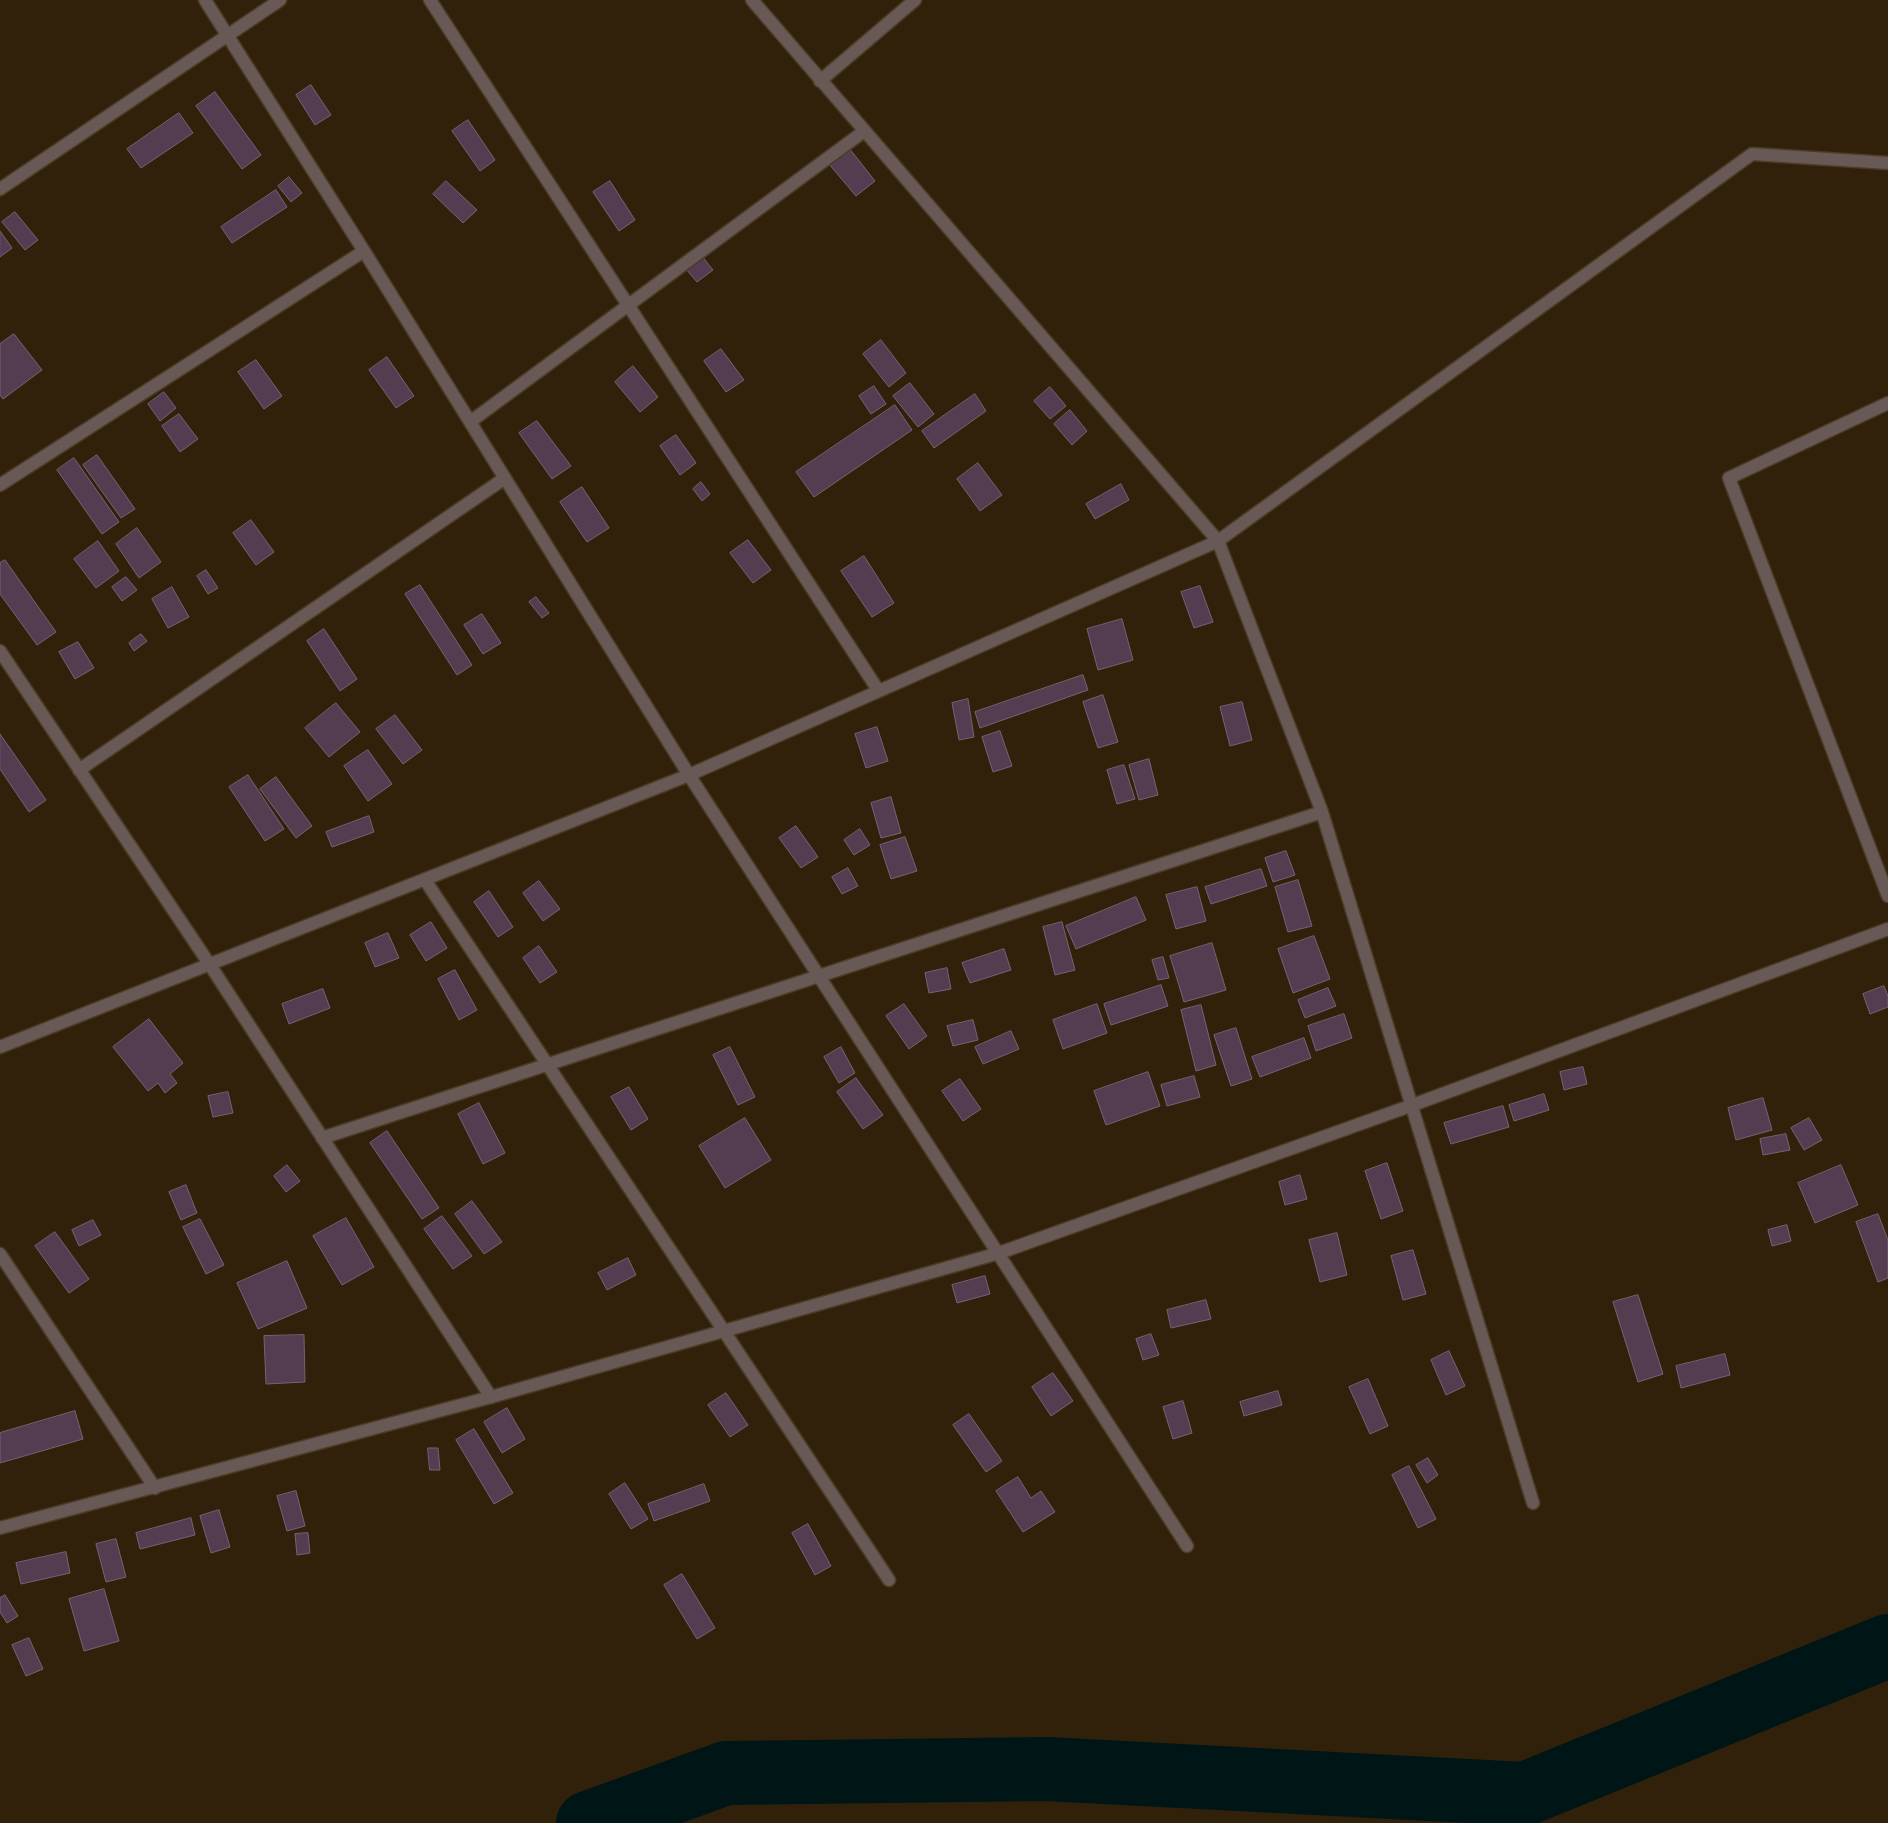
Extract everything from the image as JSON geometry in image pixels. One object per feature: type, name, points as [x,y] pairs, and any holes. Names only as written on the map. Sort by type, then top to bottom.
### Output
[{"type":"street","points":[[205,0],[364,251],[689,775],[1187,1546]]},
{"type":"street","points":[[0,189],[280,0]]},
{"type":"street","points":[[430,0],[878,690]]},
{"type":"street","points":[[752,0],[1218,541],[1322,812],[1410,1106],[1533,1503]]},
{"type":"street","points":[[820,81],[915,0]]},
{"type":"street","points":[[470,422],[864,132]]},
{"type":"street","points":[[0,1047],[689,775],[1218,541],[1752,154],[1888,163]]},
{"type":"street","points":[[0,485],[364,251]]},
{"type":"street","points":[[1888,402],[1729,478],[1888,896]]},
{"type":"street","points":[[79,770],[505,478]]},
{"type":"street","points":[[0,651],[210,965],[491,1397]]},
{"type":"street","points":[[322,1138],[1322,812]]},
{"type":"street","points":[[425,880],[889,1580]]},
{"type":"street","points":[[0,1528],[491,1397],[999,1253],[1410,1106],[1888,930]]},
{"type":"street","points":[[0,1254],[155,1488]]},
{"type":"building","points":[[311,85],[331,115],[315,125],[296,95]]},
{"type":"building","points":[[215,92],[261,155],[242,169],[196,106]]},
{"type":"building","points":[[179,113],[193,133],[141,168],[127,149]]},
{"type":"building","points":[[468,120],[495,160],[480,171],[452,131]]},
{"type":"building","points":[[849,148],[875,181],[856,196],[829,164]]},
{"type":"building","points":[[289,177],[302,193],[291,202],[278,186]]},
{"type":"building","points":[[446,181],[477,210],[463,223],[433,194]]},
{"type":"building","points":[[610,181],[635,220],[619,231],[593,192]]},
{"type":"building","points":[[276,190],[287,207],[232,243],[221,227]]},
{"type":"building","points":[[15,212],[38,240],[25,250],[2,222]]},
{"type":"building","points":[[0,231],[12,248],[0,257]]},
{"type":"building","points":[[701,255],[713,270],[697,282],[685,268]]},
{"type":"building","points":[[14,334],[42,370],[3,399],[0,395],[0,344]]},
{"type":"building","points":[[881,340],[906,373],[889,387],[863,354]]},
{"type":"building","points":[[721,349],[744,380],[726,392],[704,361]]},
{"type":"building","points":[[387,357],[414,396],[396,408],[369,370]]},
{"type":"building","points":[[256,360],[282,396],[264,409],[238,372]]},
{"type":"building","points":[[633,366],[658,397],[640,412],[615,382]]},
{"type":"building","points":[[910,383],[934,414],[918,427],[893,396]]},
{"type":"building","points":[[874,386],[886,404],[871,414],[859,396]]},
{"type":"building","points":[[1050,387],[1066,406],[1050,419],[1034,401]]},
{"type":"building","points":[[164,392],[176,408],[160,421],[148,404]]},
{"type":"building","points":[[975,394],[986,411],[934,448],[922,431]]},
{"type":"building","points":[[895,405],[912,430],[814,497],[796,472]]},
{"type":"building","points":[[1070,410],[1087,431],[1072,445],[1054,424]]},
{"type":"building","points":[[179,414],[198,439],[180,452],[162,426]]},
{"type":"building","points":[[537,421],[571,466],[552,479],[519,433]]},
{"type":"building","points":[[676,435],[696,463],[680,475],[660,446]]},
{"type":"building","points":[[97,455],[135,509],[121,518],[83,465]]},
{"type":"building","points":[[74,458],[119,522],[102,534],[57,470]]},
{"type":"building","points":[[978,463],[1002,495],[980,511],[957,479]]},
{"type":"building","points":[[701,482],[710,494],[702,501],[693,489]]},
{"type":"building","points":[[1121,484],[1129,500],[1095,519],[1086,504]]},
{"type":"building","points":[[582,487],[609,528],[587,542],[560,502]]},
{"type":"building","points":[[251,520],[274,552],[256,565],[233,533]]},
{"type":"building","points":[[137,528],[161,562],[139,578],[116,544]]},
{"type":"building","points":[[748,540],[771,570],[753,583],[730,553]]},
{"type":"building","points":[[98,541],[119,571],[96,588],[74,559]]},
{"type":"building","points":[[864,556],[894,603],[872,617],[841,571]]},
{"type":"building","points":[[5,560],[56,632],[37,645],[0,594],[0,563]]},
{"type":"building","points":[[206,570],[218,588],[208,594],[197,576]]},
{"type":"building","points":[[126,577],[137,590],[122,601],[112,587]]},
{"type":"building","points":[[420,585],[472,665],[457,675],[405,594]]},
{"type":"building","points":[[1200,586],[1213,622],[1194,628],[1181,592]]},
{"type":"building","points":[[172,587],[189,617],[168,628],[152,599]]},
{"type":"building","points":[[536,597],[549,613],[542,618],[529,602]]},
{"type":"building","points":[[482,614],[501,643],[483,654],[464,625]]},
{"type":"building","points":[[1122,619],[1133,660],[1098,670],[1087,629]]},
{"type":"building","points":[[324,629],[357,679],[340,691],[307,641]]},
{"type":"building","points":[[141,634],[147,641],[134,651],[129,643]]},
{"type":"building","points":[[78,642],[94,668],[75,679],[59,652]]},
{"type":"building","points":[[1083,675],[1088,690],[980,728],[975,712]]},
{"type":"building","points":[[1103,695],[1118,742],[1098,748],[1083,702]]},
{"type":"building","points":[[968,699],[974,737],[959,740],[952,703]]},
{"type":"building","points":[[1242,702],[1252,740],[1230,746],[1220,707]]},
{"type":"building","points":[[336,703],[360,732],[329,757],[305,728]]},
{"type":"building","points":[[395,715],[422,750],[403,764],[376,729]]},
{"type":"building","points":[[877,727],[888,761],[866,768],[855,734]]},
{"type":"building","points":[[1000,731],[1012,766],[993,772],[982,737]]},
{"type":"building","points":[[0,734],[46,800],[29,812],[0,769]]},
{"type":"building","points":[[368,750],[392,784],[368,801],[344,766]]},
{"type":"building","points":[[1149,759],[1158,795],[1139,800],[1129,765]]},
{"type":"building","points":[[1124,765],[1135,799],[1117,804],[1107,770]]},
{"type":"building","points":[[248,775],[284,829],[265,841],[229,787]]},
{"type":"building","points":[[276,777],[312,826],[296,838],[260,789]]},
{"type":"building","points":[[891,797],[901,833],[881,838],[871,803]]},
{"type":"building","points":[[369,816],[374,832],[332,847],[326,832]]},
{"type":"building","points":[[796,826],[818,857],[801,868],[779,838]]},
{"type":"building","points":[[860,829],[870,845],[854,855],[844,840]]},
{"type":"building","points":[[905,837],[917,871],[891,879],[880,845]]},
{"type":"building","points":[[1286,851],[1295,875],[1273,882],[1265,858]]},
{"type":"building","points":[[848,868],[858,886],[842,894],[832,877]]},
{"type":"building","points":[[1261,869],[1267,886],[1211,904],[1205,887]]},
{"type":"building","points":[[1298,880],[1312,926],[1288,932],[1275,887]]},
{"type":"building","points":[[539,881],[560,909],[543,921],[523,893]]},
{"type":"building","points":[[1197,887],[1206,921],[1176,929],[1166,895]]},
{"type":"building","points":[[489,891],[513,927],[498,937],[474,902]]},
{"type":"building","points":[[1136,897],[1146,920],[1076,949],[1066,926]]},
{"type":"building","points":[[431,922],[447,948],[426,961],[410,935]]},
{"type":"building","points":[[1062,922],[1075,970],[1055,975],[1043,927]]},
{"type":"building","points":[[388,933],[399,958],[375,967],[365,943]]},
{"type":"building","points":[[1314,936],[1330,979],[1293,993],[1278,949]]},
{"type":"building","points":[[1212,943],[1226,990],[1184,1002],[1170,956]]},
{"type":"building","points":[[539,946],[557,972],[540,983],[523,958]]},
{"type":"building","points":[[1004,949],[1011,970],[970,983],[962,963]]},
{"type":"building","points":[[1163,957],[1169,978],[1158,980],[1152,960]]},
{"type":"building","points":[[947,968],[951,989],[929,993],[925,973]]},
{"type":"building","points":[[455,970],[477,1010],[459,1020],[438,979]]},
{"type":"building","points":[[1161,985],[1168,1006],[1111,1025],[1104,1004]]},
{"type":"building","points":[[1884,986],[1888,996],[1888,1007],[1870,1014],[1863,994]]},
{"type":"building","points":[[1328,988],[1336,1006],[1305,1018],[1298,1000]]},
{"type":"building","points":[[323,989],[330,1008],[289,1024],[282,1004]]},
{"type":"building","points":[[904,1004],[927,1036],[909,1049],[886,1016]]},
{"type":"building","points":[[1097,1004],[1107,1033],[1063,1049],[1053,1020]]},
{"type":"building","points":[[1201,1005],[1216,1065],[1196,1071],[1181,1010]]},
{"type":"building","points":[[1344,1014],[1352,1038],[1316,1051],[1308,1026]]},
{"type":"building","points":[[149,1019],[183,1063],[170,1074],[177,1083],[165,1093],[158,1083],[148,1091],[113,1047]]},
{"type":"building","points":[[973,1020],[978,1040],[953,1046],[947,1026]]},
{"type":"building","points":[[1236,1028],[1252,1079],[1231,1086],[1214,1035]]},
{"type":"building","points":[[1011,1031],[1019,1049],[983,1064],[975,1047]]},
{"type":"building","points":[[1304,1038],[1311,1058],[1260,1077],[1252,1057]]},
{"type":"building","points":[[730,1047],[755,1097],[738,1105],[713,1055]]},
{"type":"building","points":[[841,1047],[855,1073],[839,1083],[824,1057]]},
{"type":"building","points":[[1583,1067],[1587,1084],[1564,1090],[1560,1072]]},
{"type":"building","points":[[1148,1072],[1160,1106],[1106,1125],[1094,1091]]},
{"type":"building","points":[[1194,1076],[1200,1097],[1167,1106],[1161,1085]]},
{"type":"building","points":[[856,1078],[883,1115],[863,1129],[837,1092]]},
{"type":"building","points":[[960,1079],[981,1109],[963,1121],[942,1091]]},
{"type":"building","points":[[629,1087],[648,1119],[631,1130],[611,1097]]},
{"type":"building","points":[[228,1092],[233,1113],[213,1117],[208,1096]]},
{"type":"building","points":[[1544,1094],[1549,1110],[1514,1121],[1509,1105]]},
{"type":"building","points":[[1763,1098],[1772,1130],[1736,1140],[1728,1108]]},
{"type":"building","points":[[479,1103],[505,1153],[483,1164],[458,1114]]},
{"type":"building","points":[[1503,1106],[1509,1127],[1451,1144],[1444,1123]]},
{"type":"building","points":[[745,1118],[771,1160],[725,1188],[699,1146]]},
{"type":"building","points":[[1809,1118],[1822,1140],[1804,1150],[1791,1128]]},
{"type":"building","points":[[387,1131],[439,1208],[422,1219],[370,1143]]},
{"type":"building","points":[[1786,1134],[1790,1150],[1763,1155],[1760,1139]]},
{"type":"building","points":[[1387,1163],[1403,1211],[1381,1219],[1365,1171]]},
{"type":"building","points":[[287,1165],[300,1181],[286,1192],[274,1176]]},
{"type":"building","points":[[1841,1165],[1858,1205],[1815,1223],[1798,1183]]},
{"type":"building","points":[[1300,1175],[1307,1199],[1285,1205],[1279,1182]]},
{"type":"building","points":[[186,1185],[197,1213],[181,1220],[169,1192]]},
{"type":"building","points":[[472,1201],[502,1242],[484,1254],[455,1214]]},
{"type":"building","points":[[1878,1214],[1888,1240],[1888,1278],[1878,1282],[1856,1222]]},
{"type":"building","points":[[442,1216],[472,1256],[453,1269],[424,1229]]},
{"type":"building","points":[[346,1218],[374,1267],[342,1285],[313,1236]]},
{"type":"building","points":[[200,1219],[224,1265],[206,1274],[183,1227]]},
{"type":"building","points":[[93,1220],[101,1235],[79,1246],[72,1230]]},
{"type":"building","points":[[1787,1225],[1791,1241],[1772,1246],[1768,1230]]},
{"type":"building","points":[[55,1232],[89,1279],[69,1293],[35,1246]]},
{"type":"building","points":[[1337,1233],[1347,1275],[1320,1282],[1309,1240]]},
{"type":"building","points":[[1413,1250],[1426,1294],[1403,1300],[1391,1256]]},
{"type":"building","points":[[628,1258],[636,1275],[607,1290],[598,1273]]},
{"type":"building","points":[[287,1261],[307,1308],[258,1329],[237,1283]]},
{"type":"building","points":[[985,1276],[990,1294],[957,1303],[952,1285]]},
{"type":"building","points":[[1638,1295],[1663,1374],[1638,1382],[1613,1302]]},
{"type":"building","points":[[1206,1300],[1211,1319],[1171,1328],[1167,1310]]},
{"type":"building","points":[[1151,1334],[1159,1355],[1143,1360],[1136,1339]]},
{"type":"building","points":[[304,1335],[305,1382],[266,1384],[264,1336]]},
{"type":"building","points":[[1449,1351],[1465,1386],[1446,1395],[1431,1360]]},
{"type":"building","points":[[1725,1354],[1730,1375],[1681,1388],[1676,1366]]},
{"type":"building","points":[[1053,1373],[1073,1401],[1051,1416],[1032,1387]]},
{"type":"building","points":[[1368,1379],[1388,1426],[1370,1434],[1349,1387]]},
{"type":"building","points":[[1278,1391],[1282,1405],[1244,1416],[1240,1402]]},
{"type":"building","points":[[726,1393],[748,1425],[730,1437],[708,1405]]},
{"type":"building","points":[[1183,1401],[1192,1433],[1173,1439],[1163,1407]]},
{"type":"building","points":[[507,1408],[525,1439],[502,1453],[484,1422]]},
{"type":"building","points":[[75,1411],[83,1439],[0,1463],[0,1433]]},
{"type":"building","points":[[969,1414],[1002,1461],[986,1472],[953,1425]]},
{"type":"building","points":[[474,1429],[513,1493],[494,1504],[456,1440]]},
{"type":"building","points":[[428,1448],[438,1448],[440,1470],[430,1470]]},
{"type":"building","points":[[1428,1458],[1438,1475],[1427,1483],[1416,1465]]},
{"type":"building","points":[[1409,1466],[1436,1519],[1418,1528],[1392,1475]]},
{"type":"building","points":[[1018,1477],[1031,1498],[1041,1491],[1055,1512],[1023,1532],[996,1491]]},
{"type":"building","points":[[625,1483],[648,1519],[631,1529],[609,1494]]},
{"type":"building","points":[[704,1484],[710,1501],[654,1521],[648,1504]]},
{"type":"building","points":[[296,1491],[305,1526],[287,1531],[277,1496]]},
{"type":"building","points":[[219,1510],[230,1547],[211,1553],[200,1516]]},
{"type":"building","points":[[191,1518],[195,1535],[140,1549],[136,1533]]},
{"type":"building","points":[[808,1524],[831,1566],[815,1575],[792,1533]]},
{"type":"building","points":[[308,1533],[310,1553],[297,1555],[295,1534]]},
{"type":"building","points":[[116,1539],[126,1577],[106,1582],[96,1544]]},
{"type":"building","points":[[66,1552],[70,1573],[21,1584],[16,1563]]},
{"type":"building","points":[[682,1574],[715,1628],[697,1639],[664,1585]]},
{"type":"building","points":[[104,1589],[119,1641],[84,1651],[69,1599]]},
{"type":"building","points":[[5,1595],[18,1616],[7,1623],[0,1612],[0,1598]]},
{"type":"building","points":[[29,1638],[43,1669],[26,1676],[12,1645]]},
{"type":"waterway","points":[[588,1823],[726,1773],[1047,1769],[1525,1794],[1888,1646]]}]
